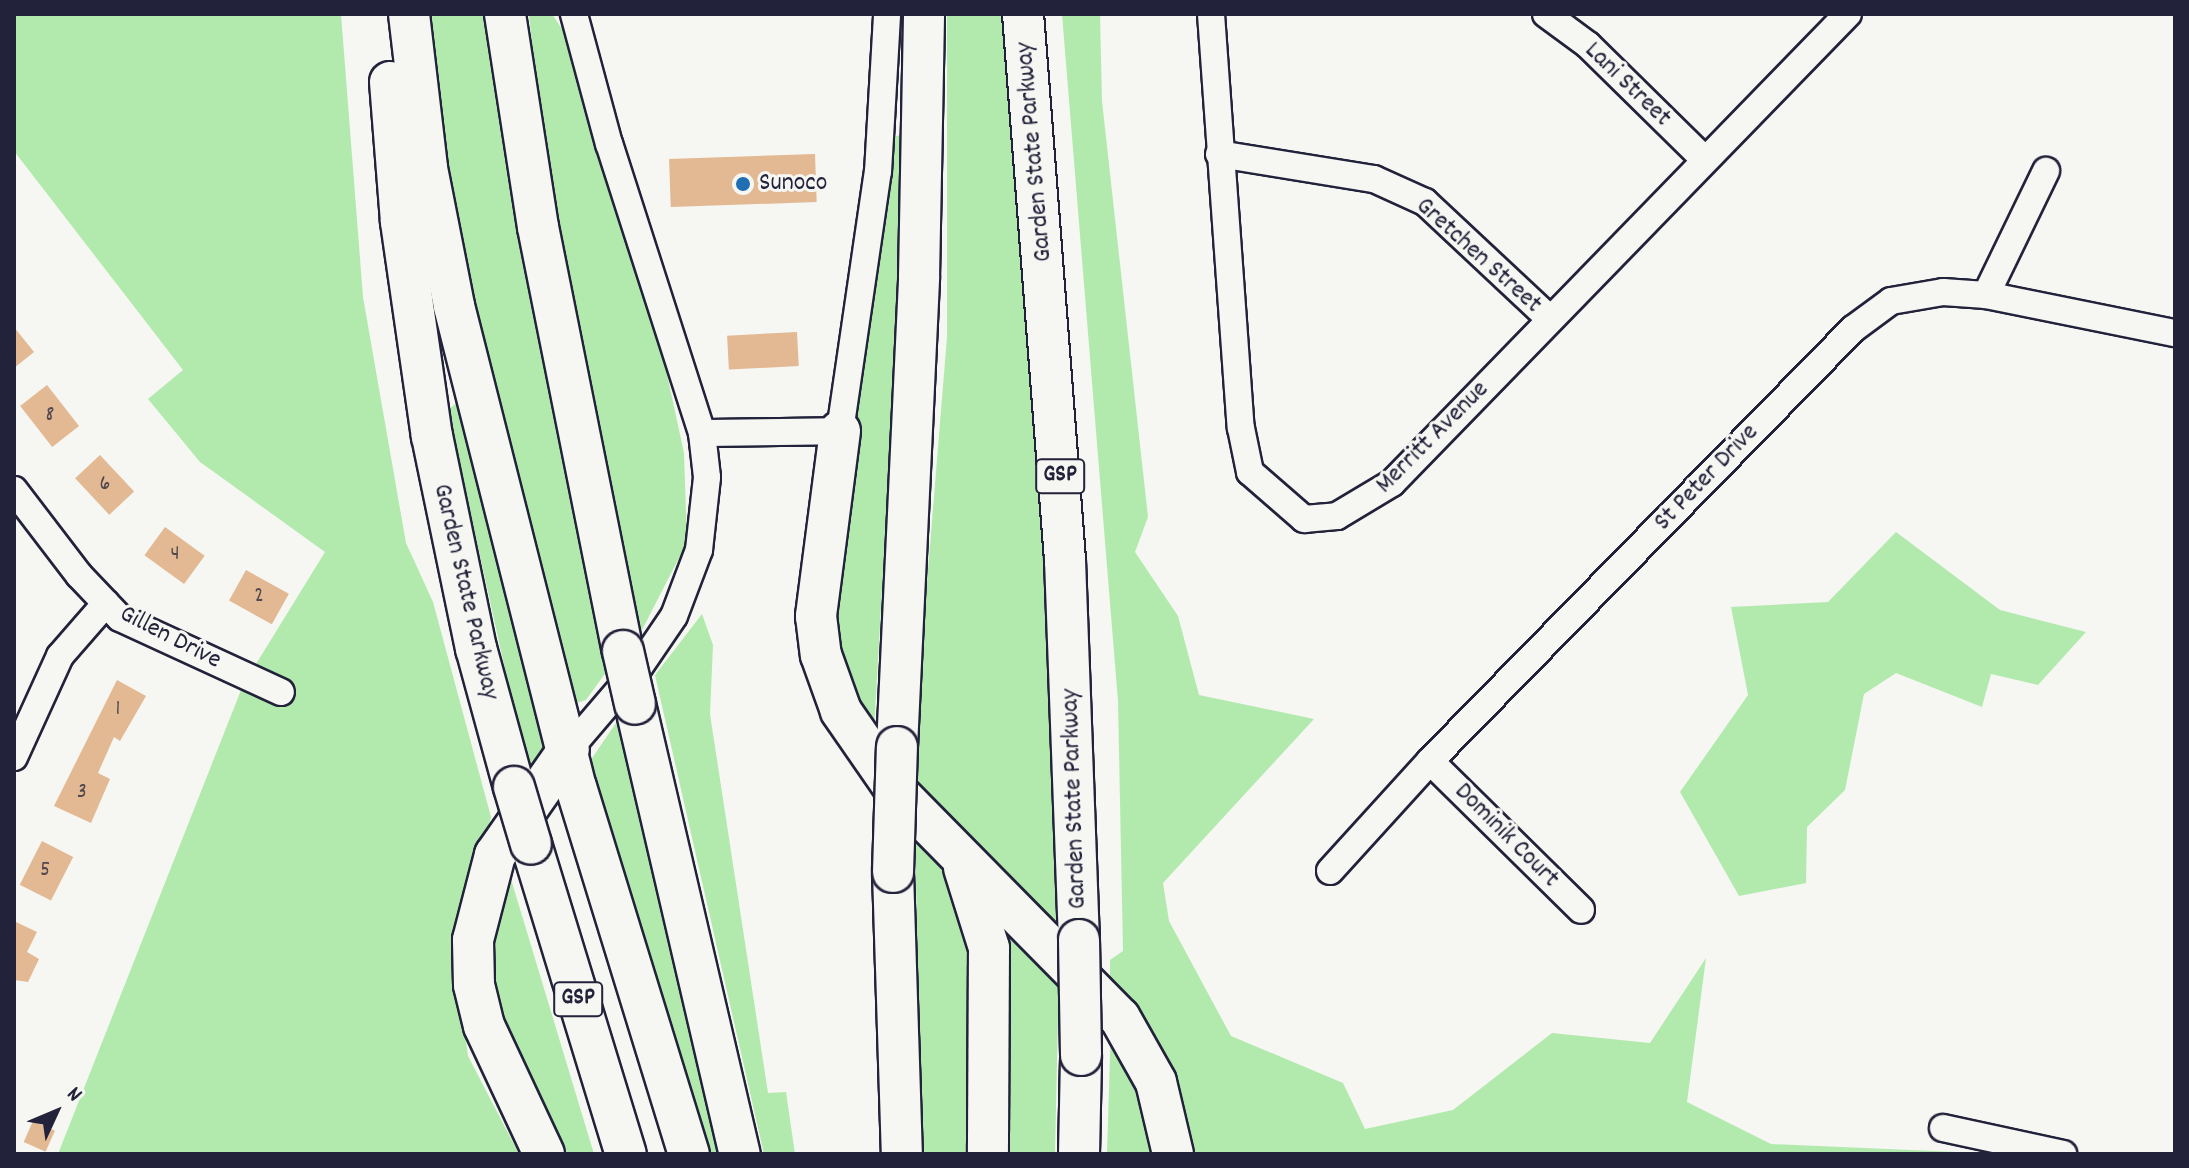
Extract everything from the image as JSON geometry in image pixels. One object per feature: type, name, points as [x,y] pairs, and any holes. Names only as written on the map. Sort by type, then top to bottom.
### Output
[{"type":"highway","name":"Garden State Parkway","points":[[387,14],[401,222],[432,436],[476,648],[514,787],[626,1154]]},
{"type":"highway","points":[[409,14],[443,259],[569,749],[689,1154]]},
{"type":"highway","points":[[505,14],[538,227],[623,651],[740,1154]]},
{"type":"highway","points":[[902,1154],[893,872],[919,277],[924,14]]},
{"type":"highway","name":"Garden State Parkway","points":[[1023,14],[1058,444],[1079,940],[1079,1154]]},
{"type":"highway","points":[[840,431],[819,573],[816,616],[821,655],[858,743],[897,792],[1120,1018],[1156,1082],[1173,1154]]},
{"type":"highway","points":[[544,1154],[484,1026],[474,985],[473,940],[495,855],[569,749]]},
{"type":"highway","points":[[952,847],[974,889],[989,948],[988,1154]]},
{"type":"street","points":[[569,749],[640,666],[685,595],[704,525],[707,477],[702,433],[609,144],[574,14]]},
{"type":"street","points":[[702,433],[840,431],[878,172],[887,14]]},
{"type":"street","name":"Merritt Avenue","points":[[1211,14],[1234,369],[1250,472],[1304,519],[1337,516],[1392,483],[1848,14]]},
{"type":"street","name":"Lani Street","points":[[1546,14],[1588,45],[1705,160]]},
{"type":"street","name":"Gretchen Street","points":[[1219,154],[1374,179],[1425,202],[1550,319]]},
{"type":"street","points":[[1986,295],[2046,171]]},
{"type":"street","name":"St Peter Drive","points":[[1330,871],[1430,761],[1853,329],[1891,301],[1943,292],[1986,295],[2175,333]]},
{"type":"street","name":"Gillen Drive","points":[[14,490],[120,618],[281,692]]},
{"type":"street","points":[[14,757],[60,656],[106,603]]},
{"type":"street","name":"Dominik Court","points":[[1430,761],[1581,910]]},
{"type":"street","points":[[1943,1128],[2063,1154]]},
{"type":"green space","points":[[14,14],[341,14],[363,297],[406,543],[433,602],[491,817],[455,955],[468,1056],[519,1154],[58,1154],[243,685],[325,552],[200,462],[148,399],[183,370],[14,151]]},
{"type":"green space","points":[[428,14],[486,14],[609,668],[586,700],[569,705],[450,264]]},
{"type":"green space","points":[[529,14],[552,14],[568,38],[658,333],[684,453],[687,542],[641,632],[540,125]]},
{"type":"green space","points":[[947,14],[1002,14],[1048,550],[1058,940],[916,799],[920,668],[947,337]]},
{"type":"green space","points":[[1062,14],[1100,14],[1102,101],[1148,517],[1135,552],[1178,616],[1199,695],[1314,719],[1163,883],[1169,921],[1231,1036],[1343,1083],[1365,1129],[1453,1110],[1552,1033],[1650,1043],[1706,958],[1687,1102],[1771,1144],[2003,1154],[1178,1154],[1110,992],[1110,960],[1123,951],[1118,701]]},
{"type":"green space","points":[[908,133],[873,747],[830,644],[830,579],[893,137]]},
{"type":"green space","points":[[461,399],[551,737],[532,765],[523,751],[448,410]]},
{"type":"green space","points":[[1896,532],[2000,610],[2086,632],[2038,685],[1991,674],[1982,707],[1896,673],[1864,694],[1845,790],[1807,827],[1806,883],[1739,896],[1680,792],[1748,695],[1731,607],[1828,602]]},
{"type":"green space","points":[[702,614],[713,645],[710,714],[768,1093],[786,1092],[795,1154],[764,1154],[655,675]]},
{"type":"green space","points":[[618,720],[718,1154],[701,1154],[588,764]]},
{"type":"green space","points":[[915,824],[941,850],[981,957],[978,1154],[921,1154]]},
{"type":"green space","points":[[504,856],[594,1154],[552,1154],[497,1042],[481,952]]},
{"type":"green space","points":[[1004,925],[1059,967],[1055,1154],[1001,1154]]},
{"type":"green space","points":[[1111,1023],[1138,1057],[1162,1154],[1107,1154]]},
{"type":"building","name":"Sunoco","points":[[815,154],[817,202],[671,207],[669,159]]},
{"type":"building","points":[[14,327],[34,352],[14,368]]},
{"type":"building","points":[[797,332],[799,366],[729,370],[727,336]]},
{"type":"building","points":[[47,385],[79,426],[52,447],[20,406]]},
{"type":"building","points":[[100,455],[134,492],[109,515],[75,478]]},
{"type":"building","points":[[165,527],[205,556],[184,584],[144,555]]},
{"type":"building","points":[[246,570],[289,594],[272,624],[229,601]]},
{"type":"building","points":[[117,680],[146,696],[120,741],[114,737],[98,773],[110,779],[91,823],[54,806]]},
{"type":"building","points":[[42,841],[73,857],[51,901],[20,885]]},
{"type":"building","points":[[14,921],[37,932],[27,952],[39,959],[28,982],[14,980]]},
{"type":"building","points":[[33,1121],[55,1131],[46,1152],[24,1142]]},
{"type":"place","name":"Sunoco","points":[[743,184]]}]
